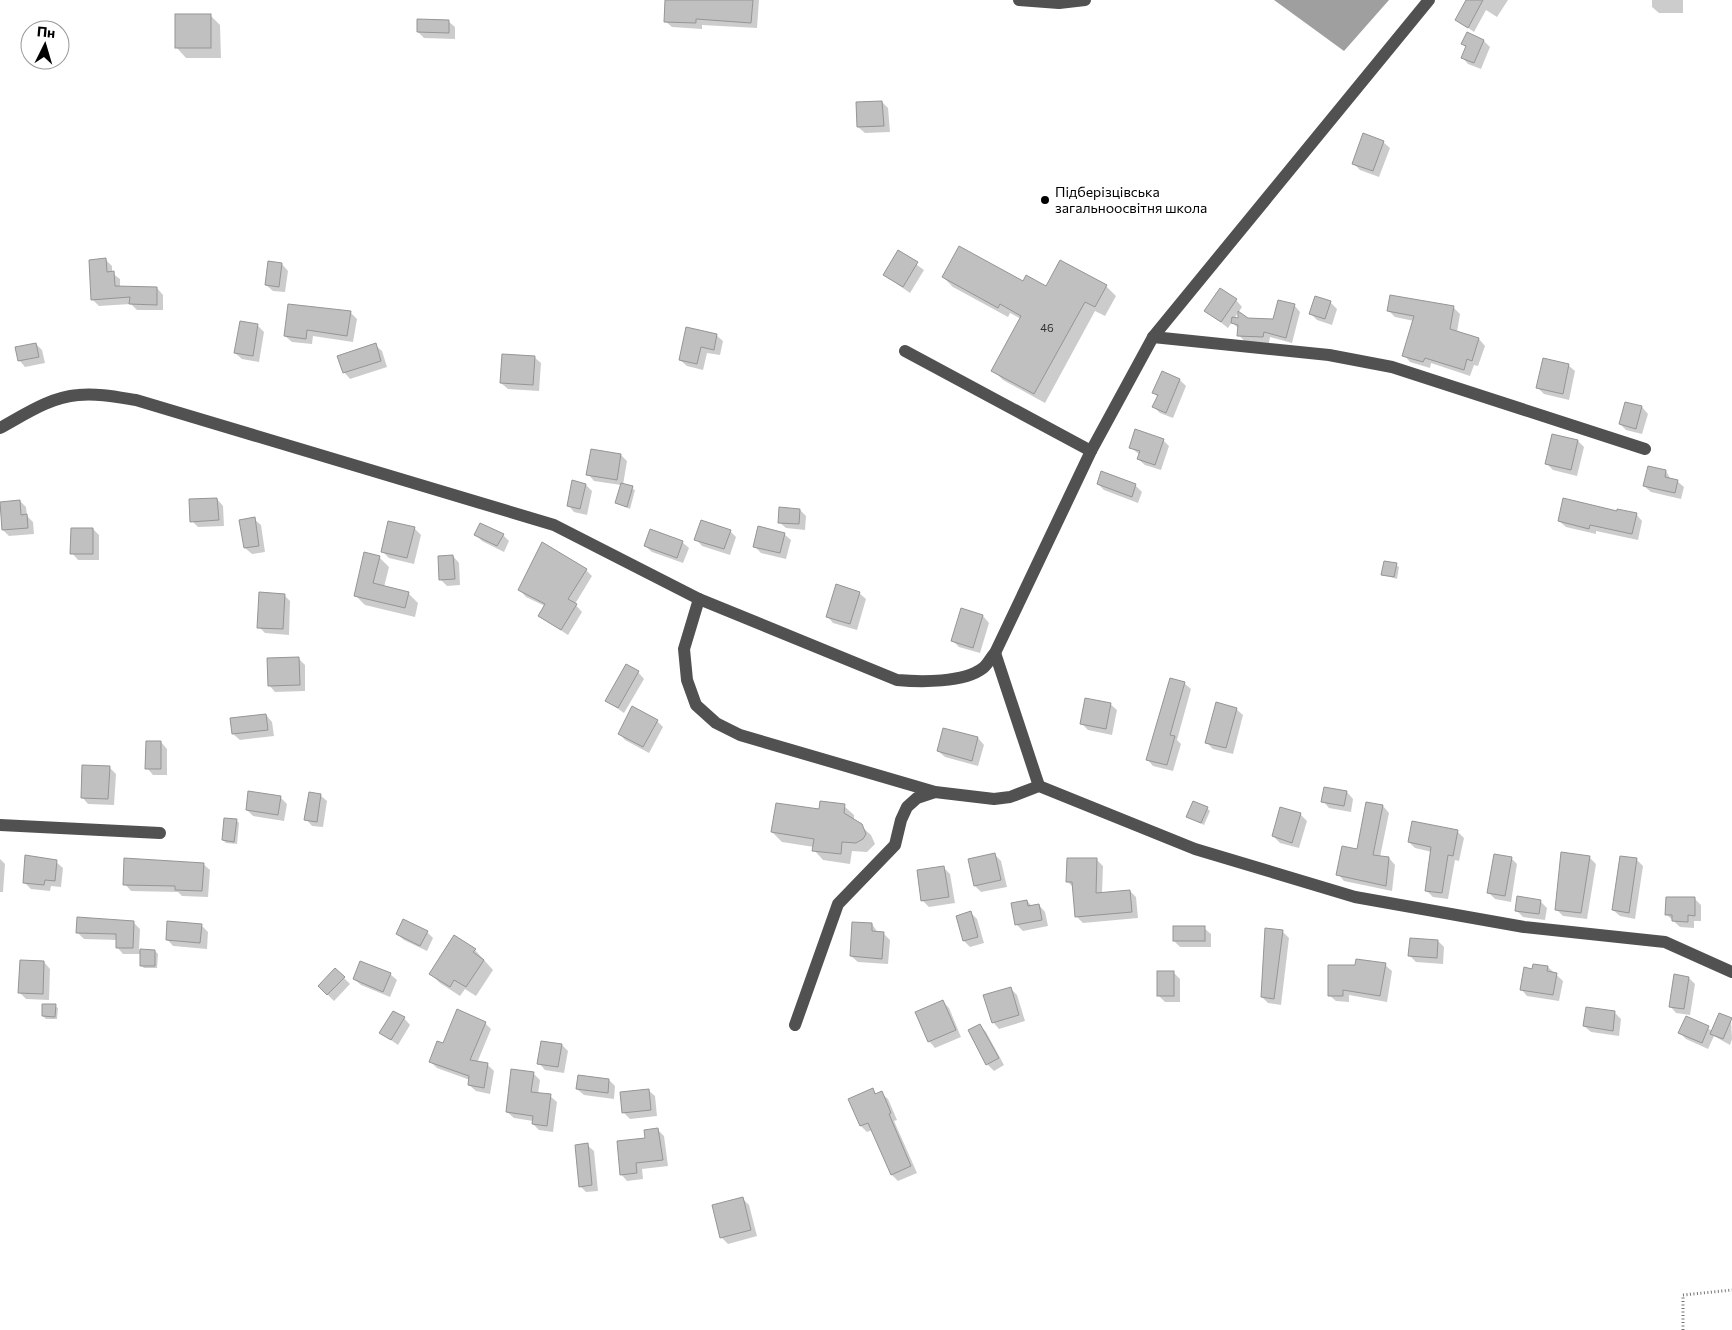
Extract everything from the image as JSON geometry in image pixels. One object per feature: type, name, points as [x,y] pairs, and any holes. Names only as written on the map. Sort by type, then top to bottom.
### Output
[{"type":"street","points":[[1019,0],[1059,3],[1085,0]]},
{"type":"street","points":[[0,428],[45,404],[76,395],[96,394],[136,400],[554,525],[699,599],[897,680],[928,682],[958,677],[982,669],[995,652],[1090,451],[1153,337],[1429,0]]},
{"type":"street","points":[[1153,337],[1329,354],[1392,367],[1645,449]]},
{"type":"street","points":[[905,351],[1090,451]]},
{"type":"street","points":[[699,599],[684,649],[687,680],[696,705],[716,723],[740,735],[935,792],[994,800],[1010,797],[1039,786],[1195,848],[1355,897],[1524,928],[1665,942],[1732,972]]},
{"type":"street","points":[[995,652],[1039,786]]},
{"type":"street","points":[[795,1025],[838,904],[894,845],[900,820],[907,806],[917,798],[935,792]]},
{"type":"street","points":[[0,825],[160,833]]},
{"type":"path","points":[[1683,1330],[1683,1295],[1732,1290]]},
{"type":"shaded area","points":[[1274,0],[1389,0],[1344,51]]},
{"type":"building","points":[[665,0],[753,0],[751,23],[696,19],[696,23],[664,22]]},
{"type":"building","points":[[1466,0],[1483,0],[1468,28],[1455,20]]},
{"type":"building","points":[[175,14],[211,14],[211,48],[175,48]]},
{"type":"building","points":[[417,19],[449,20],[449,33],[417,32]]},
{"type":"building","points":[[1467,32],[1484,40],[1474,63],[1461,58],[1466,46],[1461,44]]},
{"type":"building","points":[[882,101],[884,126],[857,127],[856,102]]},
{"type":"building","points":[[1363,133],[1384,141],[1373,171],[1352,164]]},
{"type":"building","points":[[959,246],[1023,281],[1026,275],[1046,286],[1060,260],[1107,285],[1095,307],[1085,302],[1034,394],[991,371],[1021,316],[1000,304],[998,308],[942,277]]},
{"type":"building","points":[[898,250],[918,262],[903,287],[883,275]]},
{"type":"building","points":[[106,258],[107,272],[114,271],[115,286],[157,287],[157,305],[129,304],[130,297],[91,300],[89,260]]},
{"type":"building","points":[[268,261],[282,263],[279,287],[265,285]]},
{"type":"building","points":[[1220,288],[1237,299],[1221,322],[1204,311]]},
{"type":"building","points":[[1390,295],[1454,306],[1450,329],[1479,338],[1472,361],[1467,359],[1464,370],[1425,358],[1423,362],[1402,356],[1414,316],[1387,311]]},
{"type":"building","points":[[1315,296],[1331,301],[1325,319],[1309,314]]},
{"type":"building","points":[[1278,300],[1295,304],[1286,338],[1264,332],[1263,337],[1237,336],[1238,325],[1231,323],[1232,317],[1238,318],[1238,311],[1248,318],[1273,319]]},
{"type":"building","points":[[288,304],[351,311],[347,336],[307,330],[306,339],[284,336]]},
{"type":"building","points":[[240,321],[258,324],[253,356],[234,353]]},
{"type":"building","points":[[686,327],[717,334],[714,350],[701,347],[697,364],[679,360]]},
{"type":"building","points":[[36,343],[39,357],[18,361],[15,347]]},
{"type":"building","points":[[376,343],[381,361],[343,373],[337,356]]},
{"type":"building","points":[[502,354],[535,356],[533,385],[500,383]]},
{"type":"building","points":[[1543,358],[1569,364],[1563,394],[1536,388]]},
{"type":"building","points":[[1162,371],[1180,379],[1166,413],[1152,407],[1158,395],[1152,393]]},
{"type":"building","points":[[1625,402],[1642,406],[1636,429],[1619,424]]},
{"type":"building","points":[[1135,429],[1164,439],[1155,465],[1137,459],[1140,451],[1129,448]]},
{"type":"building","points":[[1552,434],[1578,440],[1571,470],[1545,464]]},
{"type":"building","points":[[591,449],[621,454],[617,480],[586,475]]},
{"type":"building","points":[[1648,466],[1666,470],[1665,477],[1678,480],[1675,493],[1643,486]]},
{"type":"building","points":[[1101,471],[1136,484],[1132,497],[1097,484]]},
{"type":"building","points":[[572,480],[586,484],[580,509],[567,506]]},
{"type":"building","points":[[621,483],[633,486],[627,507],[615,503]]},
{"type":"building","points":[[217,498],[219,520],[190,522],[189,499]]},
{"type":"building","points":[[1563,498],[1617,511],[1617,509],[1637,513],[1632,534],[1590,525],[1589,529],[1558,521]]},
{"type":"building","points":[[20,500],[21,515],[27,514],[28,528],[2,530],[0,502]]},
{"type":"building","points":[[779,507],[800,509],[799,524],[778,523]]},
{"type":"building","points":[[255,517],[259,546],[244,548],[239,520]]},
{"type":"building","points":[[701,520],[731,530],[724,549],[694,540]]},
{"type":"building","points":[[388,521],[415,527],[407,558],[381,552]]},
{"type":"building","points":[[480,523],[504,534],[497,546],[474,535]]},
{"type":"building","points":[[758,526],[785,533],[780,553],[753,547]]},
{"type":"building","points":[[71,528],[93,528],[93,554],[70,554]]},
{"type":"building","points":[[650,529],[683,541],[677,558],[644,546]]},
{"type":"building","points":[[542,542],[587,569],[568,599],[577,604],[561,630],[538,616],[545,604],[518,590]]},
{"type":"building","points":[[364,552],[380,556],[373,583],[409,592],[405,608],[354,596]]},
{"type":"building","points":[[453,555],[455,579],[439,580],[438,556]]},
{"type":"building","points":[[1384,561],[1397,563],[1394,577],[1381,575]]},
{"type":"building","points":[[836,584],[860,592],[850,624],[826,617]]},
{"type":"building","points":[[259,592],[285,594],[283,629],[257,628]]},
{"type":"building","points":[[961,608],[983,615],[973,648],[951,641]]},
{"type":"building","points":[[299,657],[300,685],[268,686],[267,658]]},
{"type":"building","points":[[626,664],[639,671],[618,708],[605,701]]},
{"type":"building","points":[[1170,678],[1185,682],[1170,735],[1175,736],[1167,765],[1146,760]]},
{"type":"building","points":[[1085,698],[1111,703],[1106,729],[1080,724]]},
{"type":"building","points":[[1216,702],[1237,708],[1226,748],[1205,743]]},
{"type":"building","points":[[632,706],[658,720],[643,747],[618,734]]},
{"type":"building","points":[[266,714],[268,730],[232,734],[230,718]]},
{"type":"building","points":[[943,728],[978,737],[972,761],[937,751]]},
{"type":"building","points":[[146,741],[161,741],[161,769],[145,769]]},
{"type":"building","points":[[82,765],[110,766],[108,799],[81,798]]},
{"type":"building","points":[[1324,787],[1347,791],[1344,806],[1321,802]]},
{"type":"building","points":[[248,791],[281,796],[278,815],[246,810]]},
{"type":"building","points":[[309,792],[321,794],[317,822],[304,820]]},
{"type":"building","points":[[820,801],[845,804],[844,813],[862,824],[866,834],[863,839],[856,843],[842,842],[841,854],[812,851],[814,839],[771,832],[776,803],[819,809]]},
{"type":"building","points":[[1193,801],[1208,807],[1201,823],[1186,817]]},
{"type":"building","points":[[1366,802],[1383,805],[1373,855],[1389,857],[1386,886],[1336,875],[1342,846],[1357,849]]},
{"type":"building","points":[[1280,807],[1301,813],[1292,843],[1272,836]]},
{"type":"building","points":[[224,818],[237,819],[234,842],[222,840]]},
{"type":"building","points":[[1412,821],[1458,830],[1453,856],[1448,855],[1442,893],[1425,891],[1431,847],[1408,842]]},
{"type":"building","points":[[1561,852],[1590,856],[1581,913],[1555,910]]},
{"type":"building","points":[[995,853],[1001,880],[974,886],[968,859]]},
{"type":"building","points":[[1494,854],[1512,857],[1505,896],[1487,893]]},
{"type":"building","points":[[25,855],[57,860],[55,881],[45,880],[44,885],[23,883]]},
{"type":"building","points":[[1620,856],[1637,858],[1629,913],[1612,910]]},
{"type":"building","points":[[124,858],[204,863],[202,891],[175,890],[175,886],[123,885]]},
{"type":"building","points":[[1067,858],[1097,858],[1096,893],[1130,890],[1132,912],[1075,917],[1072,882],[1066,882]]},
{"type":"building","points":[[944,866],[949,897],[921,901],[917,870]]},
{"type":"building","points":[[1517,896],[1541,900],[1539,914],[1515,911]]},
{"type":"building","points":[[1666,897],[1695,897],[1695,916],[1688,915],[1688,922],[1672,921],[1672,915],[1665,915]]},
{"type":"building","points":[[1027,900],[1028,906],[1039,904],[1042,920],[1015,925],[1011,903]]},
{"type":"building","points":[[971,911],[978,937],[963,941],[956,916]]},
{"type":"building","points":[[77,917],[134,921],[133,948],[116,948],[116,934],[76,933]]},
{"type":"building","points":[[403,919],[428,931],[420,946],[396,934]]},
{"type":"building","points":[[167,921],[202,924],[200,943],[166,940]]},
{"type":"building","points":[[852,922],[872,923],[872,931],[884,932],[882,959],[850,956]]},
{"type":"building","points":[[1173,926],[1205,926],[1205,941],[1173,941]]},
{"type":"building","points":[[1265,928],[1283,930],[1274,999],[1261,997]]},
{"type":"building","points":[[454,935],[476,949],[473,952],[484,960],[466,987],[454,980],[450,987],[429,974]]},
{"type":"building","points":[[1410,938],[1438,940],[1437,958],[1408,956]]},
{"type":"building","points":[[140,949],[155,950],[155,966],[140,966]]},
{"type":"building","points":[[1356,959],[1386,963],[1380,996],[1343,990],[1343,996],[1328,996],[1328,965],[1355,965]]},
{"type":"building","points":[[20,960],[44,961],[43,994],[18,993]]},
{"type":"building","points":[[360,961],[391,973],[383,992],[353,979]]},
{"type":"building","points":[[1533,964],[1548,966],[1547,971],[1557,973],[1553,995],[1520,990],[1524,967],[1532,969]]},
{"type":"building","points":[[335,968],[345,977],[327,995],[318,986]]},
{"type":"building","points":[[1157,971],[1174,971],[1174,996],[1157,996]]},
{"type":"building","points":[[1674,974],[1689,977],[1684,1009],[1669,1007]]},
{"type":"building","points":[[1011,987],[1019,1015],[992,1023],[983,995]]},
{"type":"building","points":[[943,1000],[956,1030],[928,1042],[915,1012]]},
{"type":"building","points":[[42,1004],[56,1004],[55,1017],[42,1016]]},
{"type":"building","points":[[1586,1007],[1615,1011],[1613,1031],[1583,1026]]},
{"type":"building","points":[[457,1009],[486,1022],[470,1060],[488,1063],[484,1088],[468,1085],[469,1076],[429,1062],[437,1041],[443,1043]]},
{"type":"building","points":[[393,1011],[405,1017],[391,1040],[379,1033]]},
{"type":"building","points":[[1719,1013],[1732,1018],[1723,1039],[1710,1034]]},
{"type":"building","points":[[1686,1016],[1709,1026],[1702,1043],[1678,1033]]},
{"type":"building","points":[[980,1024],[999,1058],[986,1065],[968,1030]]},
{"type":"building","points":[[541,1041],[562,1044],[558,1067],[537,1064]]},
{"type":"building","points":[[511,1069],[534,1072],[531,1092],[551,1094],[547,1126],[532,1124],[533,1116],[506,1112]]},
{"type":"building","points":[[578,1075],[609,1079],[608,1093],[576,1089]]},
{"type":"building","points":[[873,1088],[875,1094],[882,1091],[891,1113],[889,1114],[911,1166],[891,1175],[868,1123],[860,1126],[848,1099]]},
{"type":"building","points":[[649,1089],[651,1110],[622,1113],[620,1092]]},
{"type":"building","points":[[658,1128],[663,1160],[636,1163],[637,1173],[620,1175],[617,1141],[645,1138],[644,1130]]},
{"type":"building","points":[[588,1143],[592,1185],[579,1187],[575,1145]]},
{"type":"building","points":[[743,1197],[751,1230],[720,1238],[712,1205]]},
{"type":"place","name":"Підберізцівська загальноосвітня школа","points":[[1045,200]]}]
